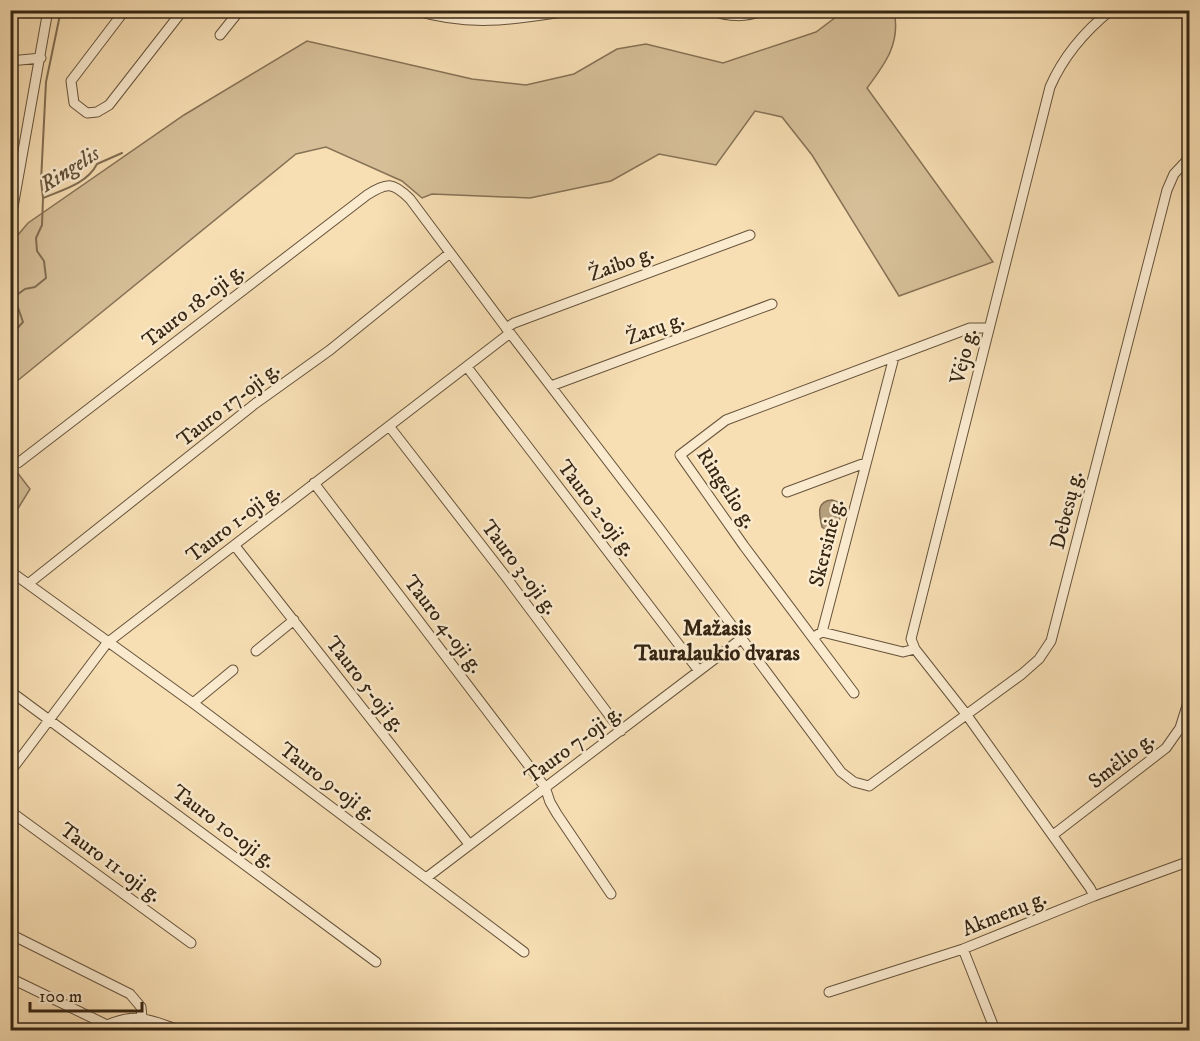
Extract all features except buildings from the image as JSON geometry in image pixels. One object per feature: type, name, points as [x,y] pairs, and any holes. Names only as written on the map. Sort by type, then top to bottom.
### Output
[{"type":"street","points":[[10,224],[48,10]]},
{"type":"street","points":[[125,10],[71,81],[74,103],[87,113],[97,112],[109,105],[183,10]]},
{"type":"street","points":[[220,35],[240,10]]},
{"type":"street","points":[[468,20],[476,10]]},
{"type":"street","points":[[416,11],[489,22],[575,10]]},
{"type":"street","points":[[710,10],[721,15],[738,17],[764,10]]},
{"type":"street","name":"Vėjo g.","points":[[915,649],[911,639],[912,631],[1050,87],[1072,50],[1095,22],[1111,10]]},
{"type":"street","points":[[10,61],[41,57]]},
{"type":"street","name":"Debesų g.","points":[[741,639],[841,772],[863,786],[874,784],[1039,659],[1051,641],[1167,190],[1174,174],[1190,157]]},
{"type":"street","name":"Tauro 18-oji g.","points":[[18,463],[380,186],[394,186],[410,200],[450,253]]},
{"type":"street","name":"Žaibo g.","points":[[508,331],[514,323],[750,235]]},
{"type":"street","points":[[450,253],[741,639]]},
{"type":"street","name":"Tauro 17-oji g.","points":[[27,584],[256,403],[330,350],[450,253]]},
{"type":"street","name":"Žarų g.","points":[[551,386],[772,304]]},
{"type":"street","name":"Ringelio g.","points":[[812,639],[680,455],[726,420],[970,328],[988,328]]},
{"type":"street","name":"Tauro 1-oji g.","points":[[10,772],[107,643],[467,367],[508,331]]},
{"type":"street","name":"Skersinė g.","points":[[822,632],[894,357]]},
{"type":"street","name":"Tauro 2-oji g.","points":[[467,367],[699,671]]},
{"type":"street","name":"Tauro 3-oji g.","points":[[389,426],[621,731]]},
{"type":"street","name":"Skersinė g.","points":[[787,492],[865,463]]},
{"type":"street","name":"Tauro 4-oji g.","points":[[314,483],[545,787],[557,814],[611,894]]},
{"type":"street","name":"Tauro 5-oji g.","points":[[235,546],[469,844]]},
{"type":"street","name":"Tauro 9-oji g.","points":[[10,572],[193,703],[524,952]]},
{"type":"street","points":[[256,651],[294,620]]},
{"type":"street","points":[[854,693],[812,639],[822,632],[903,652],[915,649],[966,714],[1094,896]]},
{"type":"street","name":"Tauro 7-oji g.","points":[[426,878],[741,639]]},
{"type":"street","points":[[193,703],[233,670]]},
{"type":"street","name":"Tauro 10-oji g.","points":[[10,691],[376,962]]},
{"type":"street","name":"Smėlio g.","points":[[1053,835],[1166,748],[1180,728],[1190,696]]},
{"type":"street","name":"Tauro 11-oji g.","points":[[10,811],[191,943]]},
{"type":"street","name":"Akmenų g.","points":[[829,992],[963,949],[1094,896],[1190,861]]},
{"type":"street","points":[[10,934],[130,994],[141,1007],[142,1018]]},
{"type":"street","points":[[963,949],[995,1030]]},
{"type":"street","points":[[10,978],[105,1028],[119,1020],[142,1018],[179,1030]]},
{"type":"shaded area","points":[[844,11],[894,11],[896,23],[890,52],[867,88],[993,262],[899,296],[812,155],[782,117],[755,111],[716,165],[659,154],[611,181],[530,198],[432,194],[422,198],[402,181],[326,147],[296,154],[11,386],[11,243],[28,223],[184,115],[307,41],[472,79],[526,85],[574,74],[617,49],[646,44],[723,63],[816,32]]},
{"type":"shaded area","points":[[10,463],[30,489],[14,515],[11,514]]},
{"type":"shaded area","points":[[832,500],[838,502],[840,516],[834,526],[825,529],[822,527],[820,509],[823,503]]},
{"type":"waterway","points":[[43,198],[41,181],[46,82],[61,10]]},
{"type":"waterway","name":"Ringelis","points":[[10,332],[15,331],[23,322],[16,302],[18,294],[25,289],[35,287],[46,278],[44,261],[37,251],[36,238],[42,225],[43,198],[81,181],[93,171],[97,164],[122,153]]},
{"type":"district","name":"Mažasis Tauralaukio dvaras","points":[[717,640]]}]
